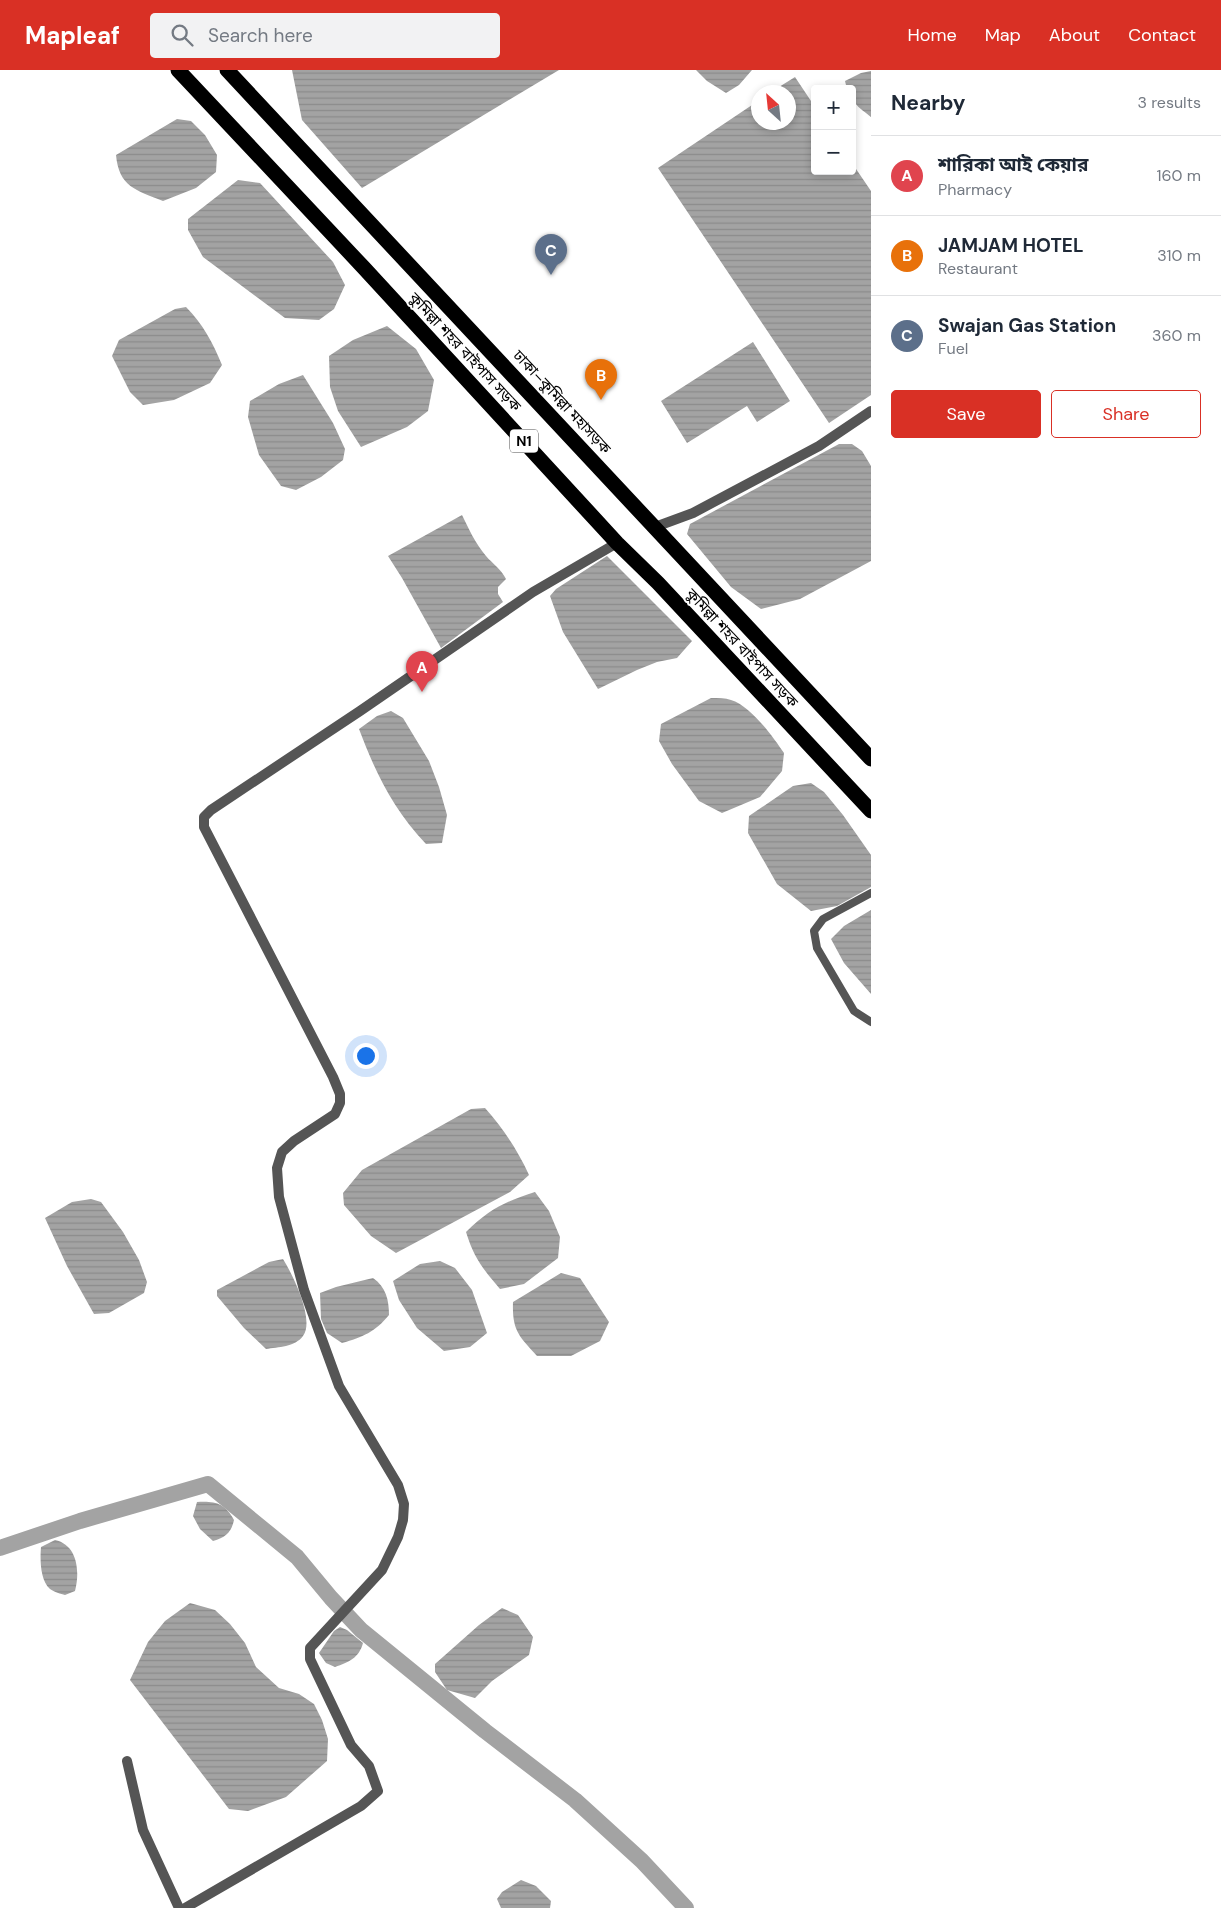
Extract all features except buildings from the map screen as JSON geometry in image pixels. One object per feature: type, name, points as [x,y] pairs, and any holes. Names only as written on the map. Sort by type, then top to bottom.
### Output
[{"type":"highway","name":"কুমিল্লা শহর বাইপাস সড়ক","points":[[178,70],[617,543],[658,583],[871,812]]},
{"type":"highway","name":"ঢাকা–কুমিল্লা মহাসড়ক","points":[[227,70],[871,759]]},
{"type":"street","points":[[655,527],[692,512],[820,446],[871,411]]},
{"type":"street","points":[[185,1908],[361,1806],[378,1791],[369,1766],[350,1745],[310,1659],[310,1648],[382,1570],[398,1537],[403,1520],[404,1504],[398,1485],[339,1386],[304,1290],[279,1197],[277,1168],[282,1152],[294,1141],[335,1114],[340,1103],[340,1094],[204,827],[204,817],[211,810],[360,711],[533,592],[617,543]]},
{"type":"street","points":[[127,1761],[143,1830],[179,1908]]},
{"type":"lane","points":[[871,893],[823,918],[814,931],[817,948],[854,1011],[871,1022]]},
{"type":"shaded area","points":[[292,70],[559,70],[362,188],[302,120]]},
{"type":"shaded area","points":[[696,70],[752,70],[739,85],[726,93],[707,81]]},
{"type":"shaded area","points":[[871,71],[871,117],[856,104],[856,85],[846,85],[845,81],[861,73]]},
{"type":"shaded area","points":[[795,77],[811,101],[811,175],[856,175],[856,169],[871,191],[871,395],[829,423],[658,168],[751,106],[751,130],[796,130],[796,85],[782,85]]},
{"type":"shaded area","points":[[177,119],[191,121],[205,135],[217,155],[216,172],[196,188],[163,201],[130,186],[121,174],[116,155]]},
{"type":"shaded area","points":[[238,180],[260,183],[333,262],[345,285],[334,309],[319,320],[285,318],[203,257],[188,230],[188,219]]},
{"type":"shaded area","points":[[186,307],[207,334],[222,365],[210,383],[174,400],[143,405],[130,392],[112,356],[119,340],[175,309]]},
{"type":"shaded area","points":[[387,326],[416,349],[434,380],[428,411],[407,427],[361,447],[338,411],[330,387],[329,356],[353,340]]},
{"type":"shaded area","points":[[753,342],[790,401],[757,422],[747,406],[687,443],[661,401]]},
{"type":"shaded area","points":[[303,375],[333,423],[345,449],[343,460],[321,477],[296,490],[281,486],[259,455],[248,417],[250,401],[279,384]]},
{"type":"shaded area","points":[[839,444],[852,444],[862,451],[871,466],[871,561],[800,599],[761,609],[731,587],[687,534],[690,524]]},
{"type":"shaded area","points":[[462,515],[472,536],[506,579],[498,587],[498,594],[503,602],[441,648],[388,556]]},
{"type":"shaded area","points":[[607,556],[692,641],[677,658],[657,662],[598,689],[563,632],[550,596],[556,589]]},
{"type":"shaded area","points":[[711,698],[724,698],[739,703],[754,715],[784,753],[782,771],[760,797],[722,813],[699,801],[672,764],[659,741],[661,724]]},
{"type":"shaded area","points":[[391,711],[403,718],[429,761],[447,815],[442,843],[426,844],[404,818],[386,790],[359,729],[377,716]]},
{"type":"shaded area","points":[[811,783],[824,792],[871,855],[871,887],[837,906],[811,911],[777,884],[748,833],[749,816],[793,786]]},
{"type":"shaded area","points":[[871,910],[871,994],[844,963],[831,939],[844,926]]},
{"type":"shaded area","points":[[485,1108],[510,1140],[529,1175],[510,1192],[396,1253],[371,1236],[344,1205],[343,1193],[362,1170],[471,1109]]},
{"type":"shaded area","points":[[535,1192],[549,1211],[560,1237],[558,1258],[524,1284],[500,1289],[480,1263],[472,1249],[466,1232],[498,1207]]},
{"type":"shaded area","points":[[91,1199],[101,1202],[123,1232],[139,1260],[147,1282],[144,1293],[109,1313],[94,1314],[67,1266],[45,1218],[72,1202]]},
{"type":"shaded area","points":[[283,1259],[305,1309],[306,1329],[300,1340],[296,1342],[286,1346],[266,1349],[244,1328],[217,1296],[217,1290],[269,1262]]},
{"type":"shaded area","points":[[440,1261],[455,1268],[472,1290],[487,1333],[470,1347],[444,1351],[417,1328],[399,1300],[393,1281],[420,1264]]},
{"type":"shaded area","points":[[561,1273],[580,1278],[609,1322],[600,1341],[571,1356],[537,1356],[515,1327],[513,1302]]},
{"type":"shaded area","points":[[373,1278],[381,1285],[386,1294],[389,1315],[379,1326],[368,1333],[342,1343],[327,1333],[321,1319],[320,1293]]},
{"type":"shaded area","points":[[197,1502],[219,1504],[231,1514],[234,1520],[227,1534],[213,1541],[200,1529],[193,1516]]},
{"type":"shaded area","points":[[55,1540],[69,1547],[76,1560],[77,1584],[75,1591],[65,1595],[50,1589],[44,1580],[41,1569],[41,1547]]},
{"type":"shaded area","points":[[190,1603],[215,1610],[230,1624],[245,1643],[256,1667],[279,1688],[299,1694],[314,1704],[322,1720],[328,1739],[327,1761],[286,1797],[248,1811],[229,1809],[130,1680],[148,1642],[165,1621]]},
{"type":"shaded area","points":[[502,1608],[518,1615],[533,1637],[529,1655],[492,1681],[475,1698],[447,1690],[435,1672],[435,1664],[479,1625]]},
{"type":"shaded area","points":[[340,1627],[347,1630],[363,1643],[353,1659],[335,1667],[326,1663],[319,1653],[334,1631]]},
{"type":"shaded area","points":[[521,1880],[536,1886],[551,1901],[550,1908],[501,1908],[497,1899],[502,1892]]},
{"type":"waterway","points":[[0,1548],[80,1521],[208,1484],[297,1557],[361,1630],[485,1731],[575,1800],[642,1861],[686,1908]]},
{"type":"place","name":"Swajan Gas Station","points":[[551,275]]},
{"type":"place","name":"JAMJAM HOTEL","points":[[601,400]]},
{"type":"place","name":"শারিকা আই কেয়ার","points":[[422,692]]}]
